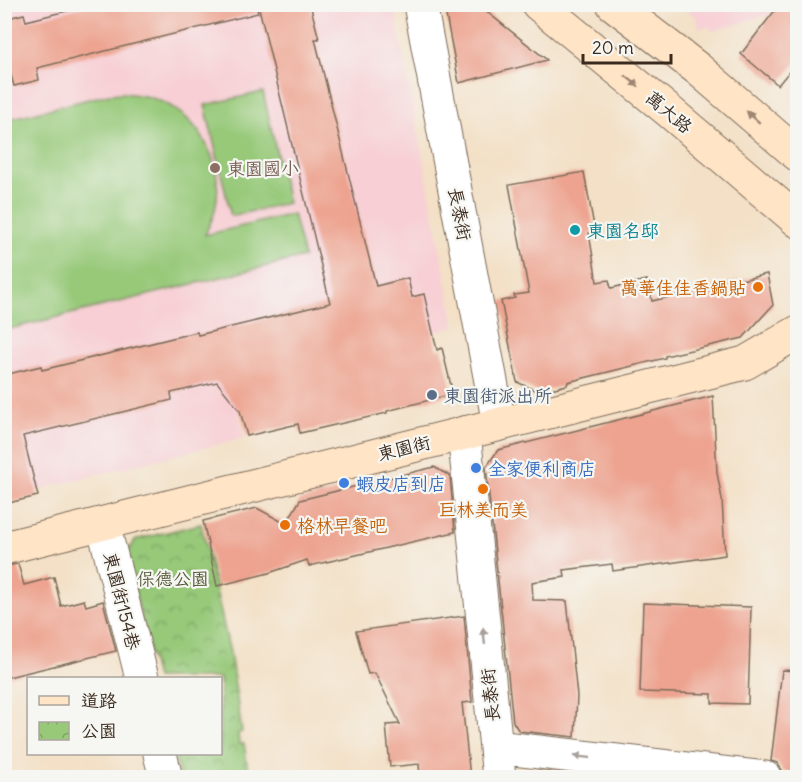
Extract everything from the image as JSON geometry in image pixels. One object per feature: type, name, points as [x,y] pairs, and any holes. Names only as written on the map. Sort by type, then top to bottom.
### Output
[{"type":"street","name":"長泰街","points":[[420,4],[499,424]]},
{"type":"street","name":"萬大路","points":[[538,4],[798,221]]},
{"type":"street","points":[[613,4],[698,69],[798,155]]},
{"type":"street","name":"東園街","points":[[4,548],[745,363],[798,332]]},
{"type":"street","name":"長泰街","points":[[464,433],[497,762]]},
{"type":"street","name":"東園街154巷","points":[[103,524],[142,677]]},
{"type":"street","points":[[160,755],[166,777]]},
{"type":"street","points":[[497,762],[765,777]]},
{"type":"shaded area","points":[[797,4],[798,6],[713,31],[707,26],[699,28],[696,17],[679,5]]},
{"type":"shaded area","name":"東園國小","points":[[4,5],[394,5],[455,327],[233,380],[244,438],[55,485],[37,491],[38,496],[5,504]]},
{"type":"green space","points":[[263,92],[288,203],[231,216],[205,105]]},
{"type":"green space","points":[[123,93],[151,98],[171,106],[184,116],[206,143],[216,175],[217,192],[214,213],[205,235],[293,214],[304,257],[5,330],[5,120],[109,94]]},
{"type":"green space","name":"保德公園","points":[[201,524],[230,653],[242,732],[238,733],[239,744],[244,744],[249,777],[180,777],[174,755],[222,755],[222,677],[156,677],[126,555],[135,540]]},
{"type":"building","points":[[95,4],[256,4],[258,13],[37,68],[39,80],[14,86],[4,50],[4,19],[24,14],[26,21]]},
{"type":"building","points":[[258,4],[310,4],[319,39],[315,39],[376,286],[408,278],[412,297],[424,294],[437,350],[442,348],[453,394],[387,411],[387,413],[300,433],[298,424],[247,436],[240,411],[217,382],[171,393],[172,400],[23,436],[38,496],[4,504],[4,375],[41,366],[42,370],[197,332],[198,335],[330,303]]},
{"type":"building","points":[[455,4],[477,4],[547,60],[459,83],[445,10]]},
{"type":"building","points":[[780,4],[798,4],[798,61],[778,85],[741,54]]},
{"type":"building","points":[[584,172],[595,232],[589,233],[597,282],[609,280],[611,288],[647,280],[652,301],[767,274],[773,305],[743,338],[665,356],[665,358],[568,382],[567,385],[538,392],[517,382],[501,301],[515,298],[514,295],[529,293],[509,185]]},
{"type":"building","points":[[713,396],[717,473],[722,499],[725,555],[613,571],[612,564],[564,570],[565,577],[532,582],[533,600],[567,601],[577,696],[575,737],[519,731],[513,722],[486,467],[498,450]]},
{"type":"building","points":[[434,467],[450,476],[455,532],[309,566],[307,560],[269,573],[217,586],[203,521],[257,508],[286,524],[300,500]]},
{"type":"building","points":[[18,564],[24,585],[54,577],[61,606],[84,600],[86,606],[103,601],[116,651],[4,678],[4,566]]},
{"type":"building","points":[[643,603],[751,607],[748,704],[712,703],[712,694],[640,692]]},
{"type":"building","points":[[464,616],[472,702],[462,703],[470,777],[420,777],[419,764],[390,767],[386,725],[400,724],[375,673],[368,674],[356,631]]},
{"type":"building","points":[[782,670],[798,671],[798,774],[783,772],[777,763],[771,761]]},
{"type":"building","points":[[537,771],[574,775],[574,777],[536,777]]},
{"type":"place","name":"東園國小","points":[[215,168]]},
{"type":"place","name":"東園名邸","points":[[575,230]]},
{"type":"place","name":"萬華佳佳香鍋貼","points":[[758,287]]},
{"type":"place","name":"東園街派出所","points":[[432,395]]},
{"type":"place","name":"全家便利商店","points":[[476,468]]},
{"type":"place","name":"蝦皮店到店","points":[[344,483]]},
{"type":"place","name":"巨林美而美","points":[[483,489]]},
{"type":"place","name":"格林早餐吧","points":[[285,525]]}]
